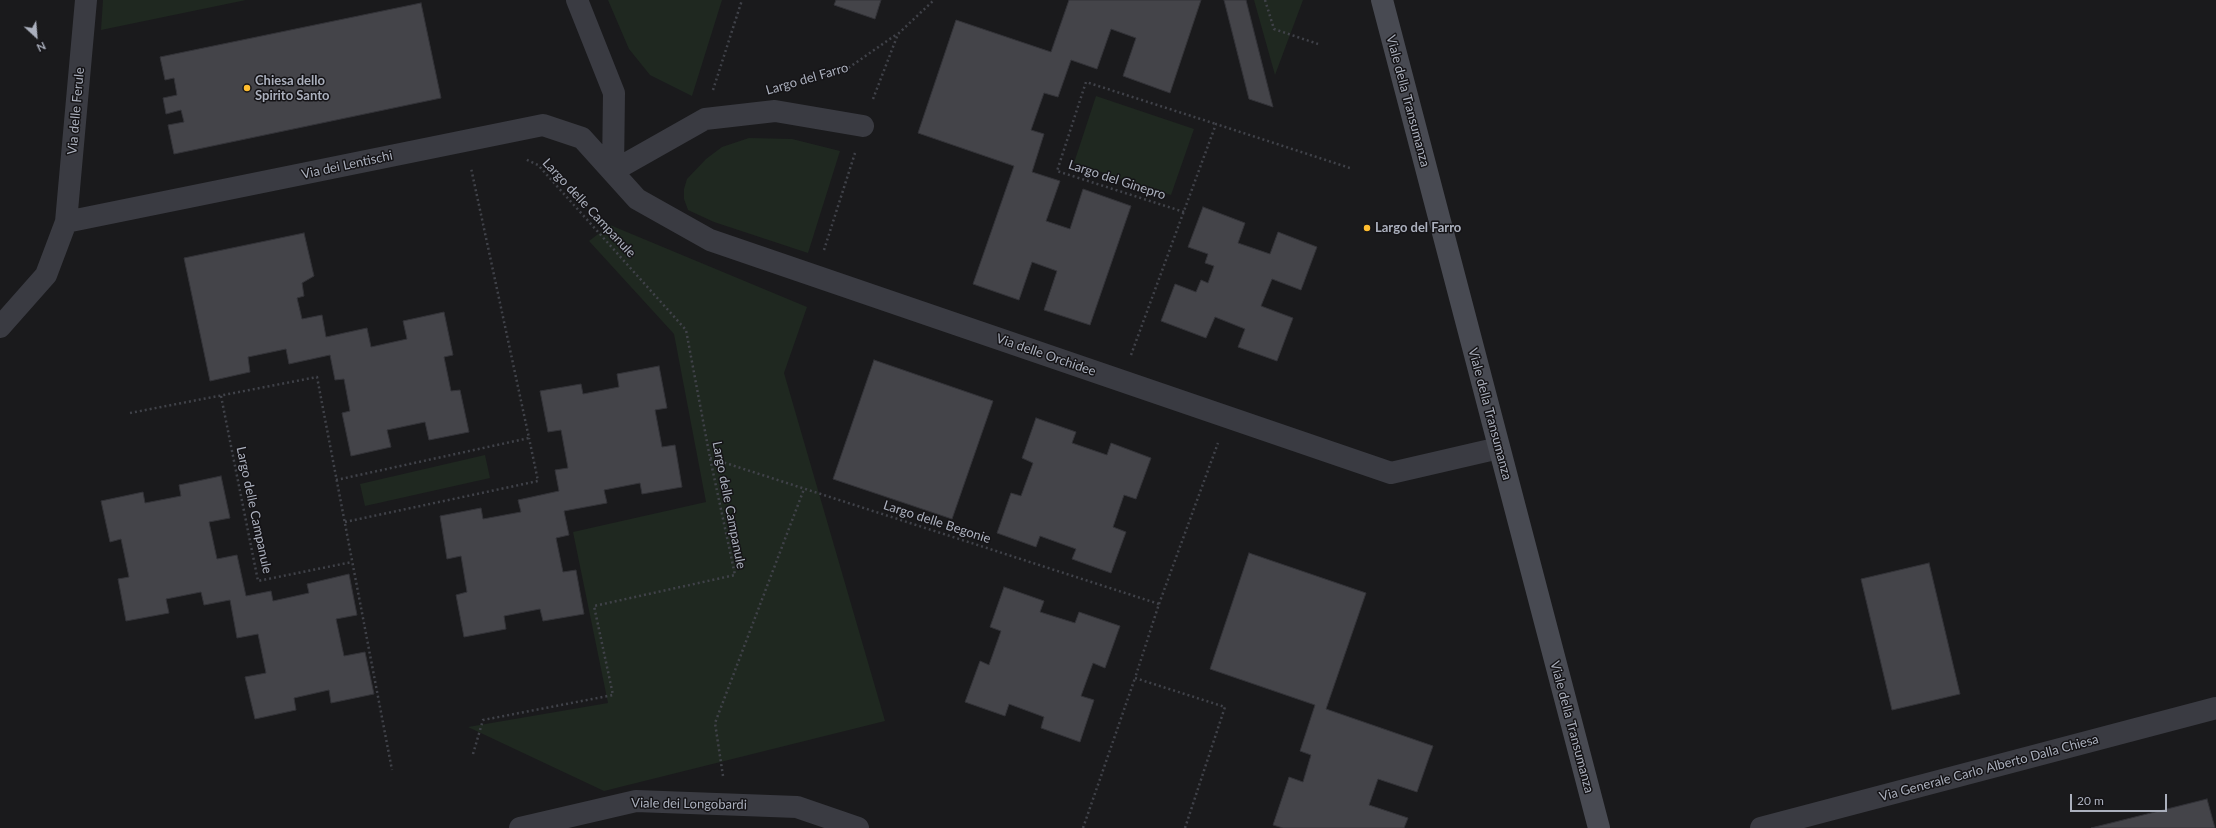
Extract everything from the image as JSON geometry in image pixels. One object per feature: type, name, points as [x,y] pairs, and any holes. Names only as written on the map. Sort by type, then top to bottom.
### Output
[{"type":"street","name":"Via delle Ferule","points":[[0,327],[46,275],[66,222],[86,0]]},
{"type":"street","points":[[577,0],[614,93],[613,171]]},
{"type":"street","name":"Viale della Transumanza","points":[[1382,0],[1596,824]]},
{"type":"street","name":"Largo del Farro","points":[[613,171],[705,119],[775,111],[863,126]]},
{"type":"street","name":"Via dei Lentischi","points":[[66,222],[543,125],[582,138],[613,171]]},
{"type":"street","name":"Via delle Orchidee","points":[[613,171],[637,198],[710,240],[1391,473],[1499,448]]},
{"type":"street","name":"Via Generale Carlo Alberto Dalla Chiesa","points":[[1761,828],[2216,708]]},
{"type":"street","name":"Viale dei Longobardi","points":[[520,828],[636,801],[797,807],[858,828]]},
{"type":"path","points":[[705,119],[742,0]]},
{"type":"path","points":[[1265,0],[1274,29],[1318,44]]},
{"type":"path","name":"Largo del Farro","points":[[784,86],[844,71],[898,34]]},
{"type":"path","name":"Largo del Ginepro","points":[[1184,212],[1057,171],[1086,82],[1350,168]]},
{"type":"path","points":[[1122,381],[1216,124]]},
{"type":"path","name":"Largo delle Campanule","points":[[474,754],[483,720],[613,695],[594,606],[735,575],[710,458],[686,330],[538,165],[519,156]]},
{"type":"path","points":[[345,522],[538,481],[470,165],[477,164]]},
{"type":"path","points":[[130,413],[317,377],[392,770]]},
{"type":"path","name":"Largo delle Campanule","points":[[221,396],[258,581],[352,562]]},
{"type":"path","points":[[1084,828],[1159,604],[1228,417]]},
{"type":"path","points":[[336,480],[529,438]]},
{"type":"path","name":"Largo delle Begonie","points":[[710,458],[1159,604]]},
{"type":"path","points":[[724,780],[715,723],[804,489]]},
{"type":"path","points":[[1135,678],[1225,707],[1185,828]]},
{"type":"shaded area","points":[[103,0],[246,0],[101,30]]},
{"type":"shaded area","points":[[608,0],[722,0],[692,96],[650,75],[629,49]]},
{"type":"shaded area","points":[[1254,0],[1303,0],[1275,75]]},
{"type":"shaded area","points":[[1096,96],[1194,129],[1171,195],[1074,163]]},
{"type":"shaded area","points":[[749,138],[792,139],[840,151],[808,253],[714,222],[688,210],[684,199],[684,189],[687,179],[706,159],[722,147]]},
{"type":"shaded area","points":[[610,225],[807,307],[784,373],[885,721],[604,791],[468,727],[608,703],[573,532],[706,502],[674,334],[589,241]]},
{"type":"shaded area","points":[[485,455],[490,478],[365,506],[360,484]]},
{"type":"building","points":[[836,0],[881,0],[875,19],[834,5]]},
{"type":"building","points":[[1069,0],[1201,0],[1170,93],[1123,76],[1136,38],[1111,29],[1097,69],[1071,60],[1058,97],[1044,93],[1031,130],[1044,134],[1032,172],[1060,181],[1046,221],[1070,229],[1083,189],[1131,206],[1090,325],[1044,310],[1057,271],[1032,262],[1019,300],[973,284],[1014,166],[918,133],[956,20],[1051,52]]},
{"type":"building","points":[[1224,0],[1246,0],[1273,107],[1249,99]]},
{"type":"building","points":[[421,3],[441,98],[174,154],[168,125],[184,122],[181,110],[166,114],[163,98],[177,95],[174,78],[165,80],[160,57]]},
{"type":"building","points":[[1203,207],[1245,223],[1238,243],[1270,254],[1278,232],[1317,247],[1301,290],[1272,279],[1261,306],[1293,318],[1277,361],[1238,347],[1245,329],[1215,317],[1206,338],[1161,321],[1175,284],[1196,292],[1201,280],[1208,283],[1214,266],[1205,263],[1208,254],[1188,247]]},
{"type":"building","points":[[304,233],[314,276],[302,283],[304,296],[297,298],[302,319],[322,315],[326,337],[367,328],[371,347],[407,339],[403,321],[444,312],[453,355],[444,357],[451,391],[460,390],[469,432],[429,440],[425,422],[387,430],[391,447],[351,456],[342,413],[350,411],[344,379],[335,380],[330,355],[289,364],[286,349],[248,357],[250,372],[210,381],[184,258]]},
{"type":"building","points":[[874,360],[993,401],[952,519],[833,479]]},
{"type":"building","points":[[659,366],[667,408],[655,410],[662,447],[675,445],[682,487],[642,494],[640,483],[604,490],[607,503],[564,511],[569,535],[556,538],[563,572],[576,570],[584,614],[543,621],[540,609],[504,616],[506,629],[464,637],[456,595],[467,592],[461,556],[447,559],[440,516],[481,508],[483,519],[521,512],[518,500],[559,491],[555,470],[568,468],[561,430],[548,432],[540,391],[581,384],[583,394],[619,387],[617,374]]},
{"type":"building","points":[[1036,418],[1076,432],[1072,443],[1107,455],[1111,443],[1151,458],[1136,499],[1124,495],[1113,527],[1126,532],[1111,573],[1072,559],[1076,549],[1040,536],[1036,547],[997,533],[1011,493],[1021,496],[1033,463],[1022,458]]},
{"type":"building","points":[[221,476],[230,518],[209,522],[217,559],[237,555],[246,596],[271,591],[273,601],[309,593],[307,584],[349,574],[357,615],[336,619],[344,656],[365,652],[374,694],[331,703],[329,690],[294,698],[296,710],[255,719],[245,677],[266,673],[258,634],[237,638],[230,600],[204,605],[201,592],[166,599],[169,613],[126,621],[118,579],[129,577],[121,539],[110,542],[101,501],[143,492],[145,503],[181,496],[179,485]]},
{"type":"building","points":[[1249,553],[1366,593],[1326,709],[1433,746],[1417,792],[1378,779],[1369,805],[1408,818],[1404,828],[1283,828],[1273,825],[1289,777],[1303,782],[1311,755],[1300,751],[1315,705],[1210,669]]},
{"type":"building","points":[[1929,563],[1960,694],[1892,710],[1861,579]]},
{"type":"building","points":[[1004,587],[1044,601],[1040,612],[1075,623],[1079,612],[1120,626],[1105,668],[1093,663],[1081,696],[1094,700],[1080,742],[1041,728],[1044,717],[1009,704],[1005,716],[965,702],[980,661],[989,665],[1001,631],[990,627]]},
{"type":"building","points":[[2207,799],[2215,828],[2091,828]]},
{"type":"place","name":"Chiesa dello Spirito Santo","points":[[247,88]]},
{"type":"place","name":"Largo del Farro","points":[[1367,228]]}]
